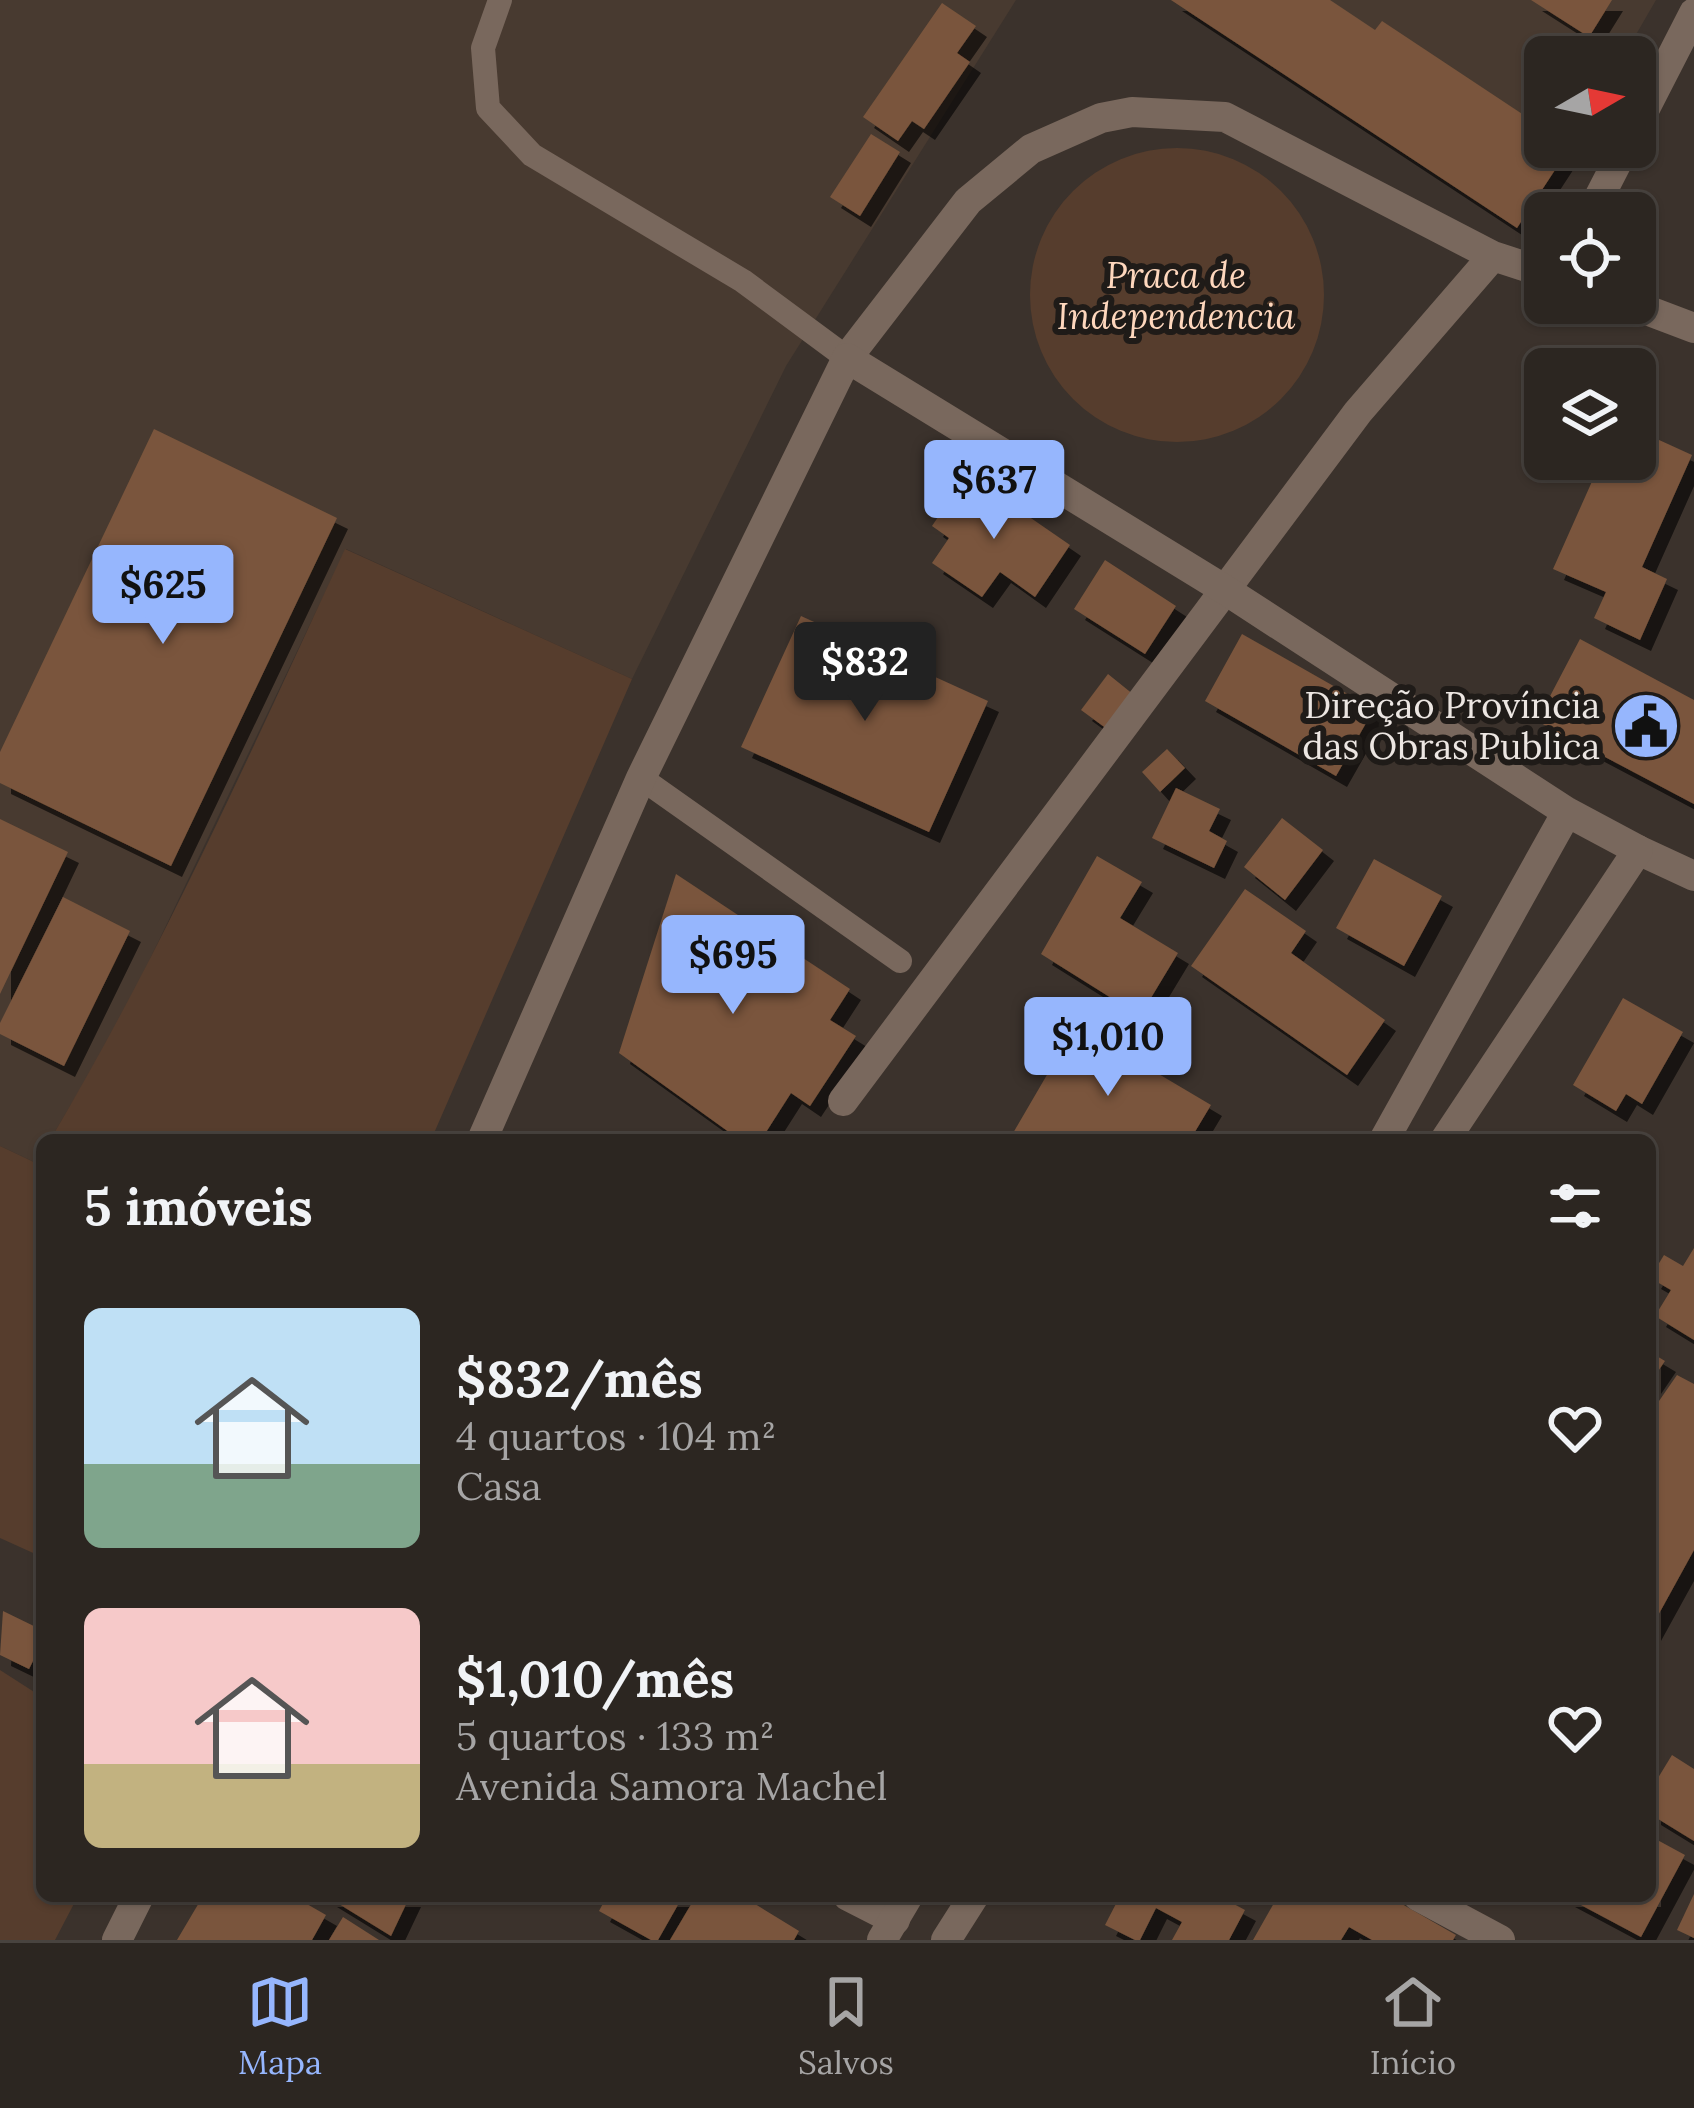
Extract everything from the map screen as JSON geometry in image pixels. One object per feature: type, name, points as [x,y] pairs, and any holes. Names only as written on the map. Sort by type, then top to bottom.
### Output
[{"type":"street","points":[[1656,87],[1694,13]]},
{"type":"street","points":[[485,1134],[641,778],[847,358],[968,201],[1031,149],[1100,118],[1132,112],[1226,117],[1493,256],[1524,266]]},
{"type":"street","points":[[843,1101],[1358,412],[1493,256]]},
{"type":"street","points":[[1656,314],[1694,328]]},
{"type":"street","points":[[847,358],[1227,591],[1568,812],[1694,876]]},
{"type":"street","points":[[1387,1134],[1568,812]]},
{"type":"street","points":[[1449,1134],[1638,850]]},
{"type":"street","points":[[117,1940],[136,1902]]},
{"type":"street","points":[[860,1902],[895,1919]]},
{"type":"street","points":[[946,1940],[970,1902]]},
{"type":"street","points":[[1429,1902],[1500,1940]]},
{"type":"lane","points":[[500,0],[483,48],[488,108],[532,155],[742,280],[847,358]]},
{"type":"lane","points":[[641,778],[901,961]]},
{"type":"shaded area","points":[[0,0],[1016,0],[786,366],[632,679],[346,549],[119,1024],[54,1134],[36,1134],[36,1163],[0,1146]]},
{"type":"shaded area","points":[[1171,0],[1656,0],[1635,36],[1524,36],[1524,168],[1556,168],[1541,192],[1524,192],[1524,217],[1517,228]]},
{"type":"green space","name":"Praca de Independencia","points":[[1177,148],[1233,159],[1281,191],[1313,239],[1324,295],[1313,351],[1281,399],[1233,431],[1177,442],[1121,431],[1073,399],[1041,351],[1030,295],[1041,239],[1073,191],[1121,159]]},
{"type":"green space","points":[[345,549],[632,679],[434,1134],[53,1134],[168,922]]},
{"type":"green space","points":[[0,1146],[36,1163],[36,1554],[0,1538]]},
{"type":"green space","points":[[0,1670],[36,1693],[36,1902],[75,1902],[55,1940],[0,1940]]},
{"type":"building","points":[[1171,0],[1330,0],[1375,30],[1382,21],[1524,115],[1524,168],[1556,168],[1541,192],[1524,192],[1524,217],[1517,228]]},
{"type":"building","points":[[1531,0],[1612,0],[1587,36]]},
{"type":"building","points":[[942,3],[976,26],[957,53],[970,62],[924,129],[912,121],[898,141],[863,117]]},
{"type":"building","points":[[871,134],[900,152],[860,216],[830,197]]},
{"type":"building","points":[[154,429],[337,518],[171,866],[0,783],[0,752]]},
{"type":"building","points":[[1656,439],[1692,455],[1642,567],[1667,579],[1640,640],[1594,618],[1606,592],[1553,569],[1593,480],[1656,480]]},
{"type":"building","points":[[967,474],[1070,545],[1035,597],[1000,572],[982,597],[932,563],[949,538],[932,526]]},
{"type":"building","points":[[1105,560],[1176,606],[1145,654],[1074,609]]},
{"type":"building","points":[[801,616],[988,701],[929,832],[741,747]]},
{"type":"building","points":[[1242,634],[1374,709],[1336,776],[1205,701]]},
{"type":"building","points":[[1580,639],[1694,700],[1694,804],[1537,721]]},
{"type":"building","points":[[1108,674],[1134,695],[1107,729],[1081,710]]},
{"type":"building","points":[[1167,749],[1185,768],[1160,792],[1142,772]]},
{"type":"building","points":[[1176,788],[1220,809],[1209,831],[1227,841],[1214,868],[1152,838]]},
{"type":"building","points":[[1282,818],[1323,850],[1285,900],[1244,867]]},
{"type":"building","points":[[0,819],[68,852],[0,994]]},
{"type":"building","points":[[1097,856],[1142,882],[1120,918],[1178,953],[1140,1016],[1041,954]]},
{"type":"building","points":[[1374,859],[1442,896],[1404,966],[1336,928]]},
{"type":"building","points":[[676,874],[850,989],[830,1020],[856,1036],[810,1106],[791,1093],[765,1134],[732,1134],[619,1053]]},
{"type":"building","points":[[1245,889],[1306,931],[1291,953],[1385,1020],[1347,1075],[1191,966]]},
{"type":"building","points":[[63,897],[130,931],[64,1066],[0,1034],[0,1023]]},
{"type":"building","points":[[1623,998],[1683,1032],[1642,1104],[1626,1094],[1616,1111],[1573,1085]]},
{"type":"building","points":[[1076,1025],[1211,1105],[1194,1134],[1012,1134]]},
{"type":"building","points":[[1694,1248],[1694,1340],[1656,1317],[1671,1290],[1656,1281],[1656,1268],[1664,1255],[1683,1266]]},
{"type":"building","points":[[1677,1375],[1694,1384],[1694,1550],[1656,1619],[1656,1405]]},
{"type":"building","points":[[3,1611],[36,1627],[36,1655],[29,1669],[0,1655]]},
{"type":"building","points":[[1672,1755],[1694,1769],[1694,1841],[1656,1818],[1656,1781]]},
{"type":"building","points":[[1656,1839],[1685,1855],[1641,1937],[1575,1902],[1656,1902]]},
{"type":"building","points":[[1694,1894],[1694,1938],[1677,1930]]},
{"type":"building","points":[[199,1902],[303,1902],[326,1915],[312,1940],[177,1940]]},
{"type":"building","points":[[336,1902],[407,1902],[391,1936]]},
{"type":"building","points":[[604,1902],[680,1902],[658,1940],[599,1911]]},
{"type":"building","points":[[692,1902],[752,1902],[799,1931],[794,1940],[670,1940]]},
{"type":"building","points":[[1117,1902],[1230,1902],[1245,1910],[1229,1940],[1172,1940],[1182,1922],[1156,1908],[1140,1940],[1105,1925]]},
{"type":"building","points":[[1275,1902],[1398,1902],[1456,1935],[1453,1940],[1372,1940],[1349,1927],[1341,1940],[1253,1940]]},
{"type":"building","points":[[343,1917],[379,1940],[329,1940]]},
{"type":"place","name":"Direção Província das Obras Publica","points":[[1646,726]]}]
